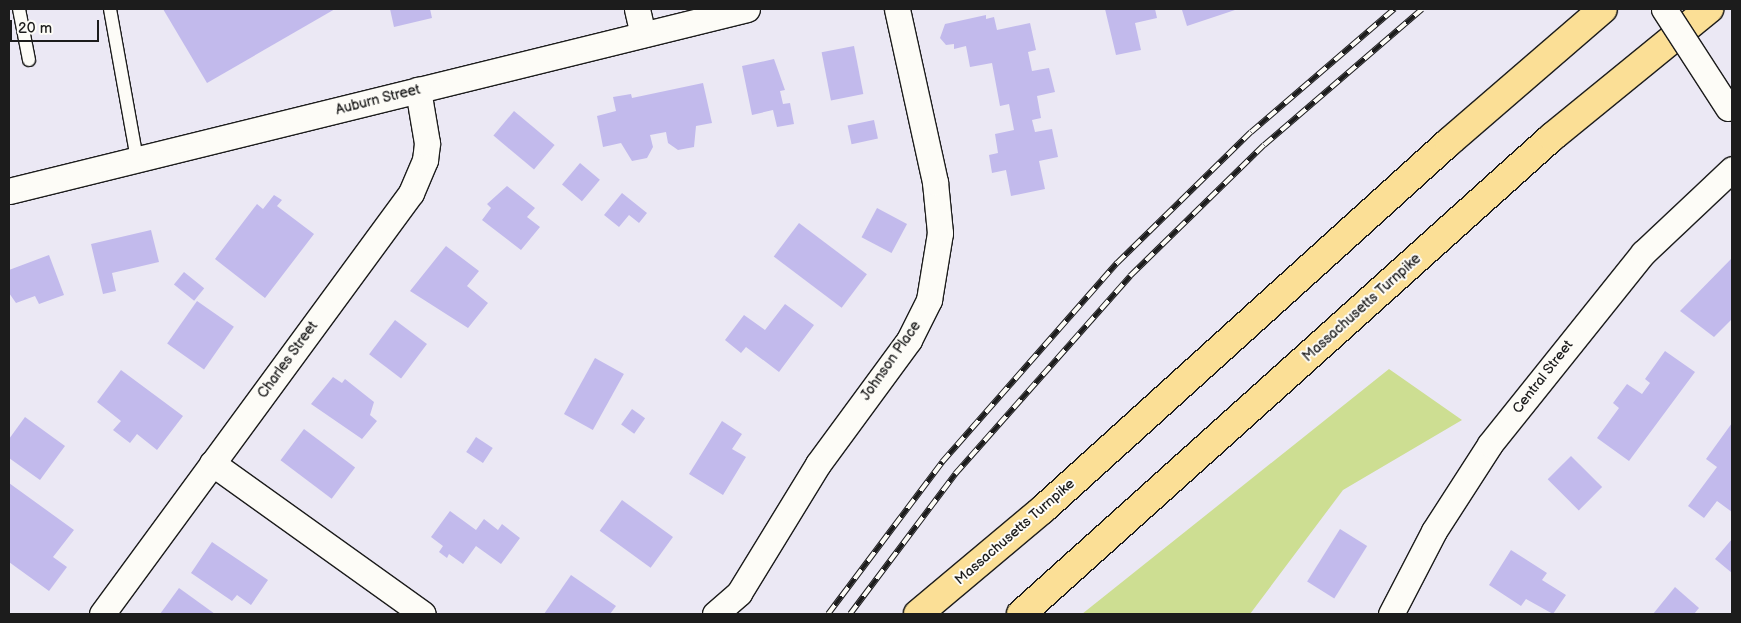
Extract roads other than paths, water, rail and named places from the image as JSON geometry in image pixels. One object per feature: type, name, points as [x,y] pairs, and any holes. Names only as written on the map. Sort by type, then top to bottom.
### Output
[{"type":"highway","name":"Massachusetts Turnpike","points":[[918,614],[1042,510],[1449,142],[1603,9]]},
{"type":"highway","name":"Massachusetts Turnpike","points":[[1021,614],[1552,138],[1709,9]]},
{"type":"street","points":[[637,9],[643,34]]},
{"type":"street","name":"Auburn Street","points":[[9,191],[747,9]]},
{"type":"street","name":"Johnson Place","points":[[716,614],[740,593],[818,464],[909,340],[929,300],[938,256],[938,209],[931,155],[897,9]]},
{"type":"street","points":[[1664,9],[1730,111]]},
{"type":"street","name":"Charles Street","points":[[102,614],[419,178],[427,143],[418,90]]},
{"type":"street","name":"Central Street","points":[[1391,614],[1434,531],[1490,444],[1643,252],[1732,169]]},
{"type":"street","points":[[212,463],[423,614]]},
{"type":"lane","points":[[19,9],[29,60]]},
{"type":"lane","points":[[110,9],[137,159]]},
{"type":"railway","points":[[828,614],[942,462],[1117,263],[1251,132],[1394,9]]},
{"type":"railway","points":[[850,614],[955,474],[1130,276],[1264,145],[1422,9]]}]
